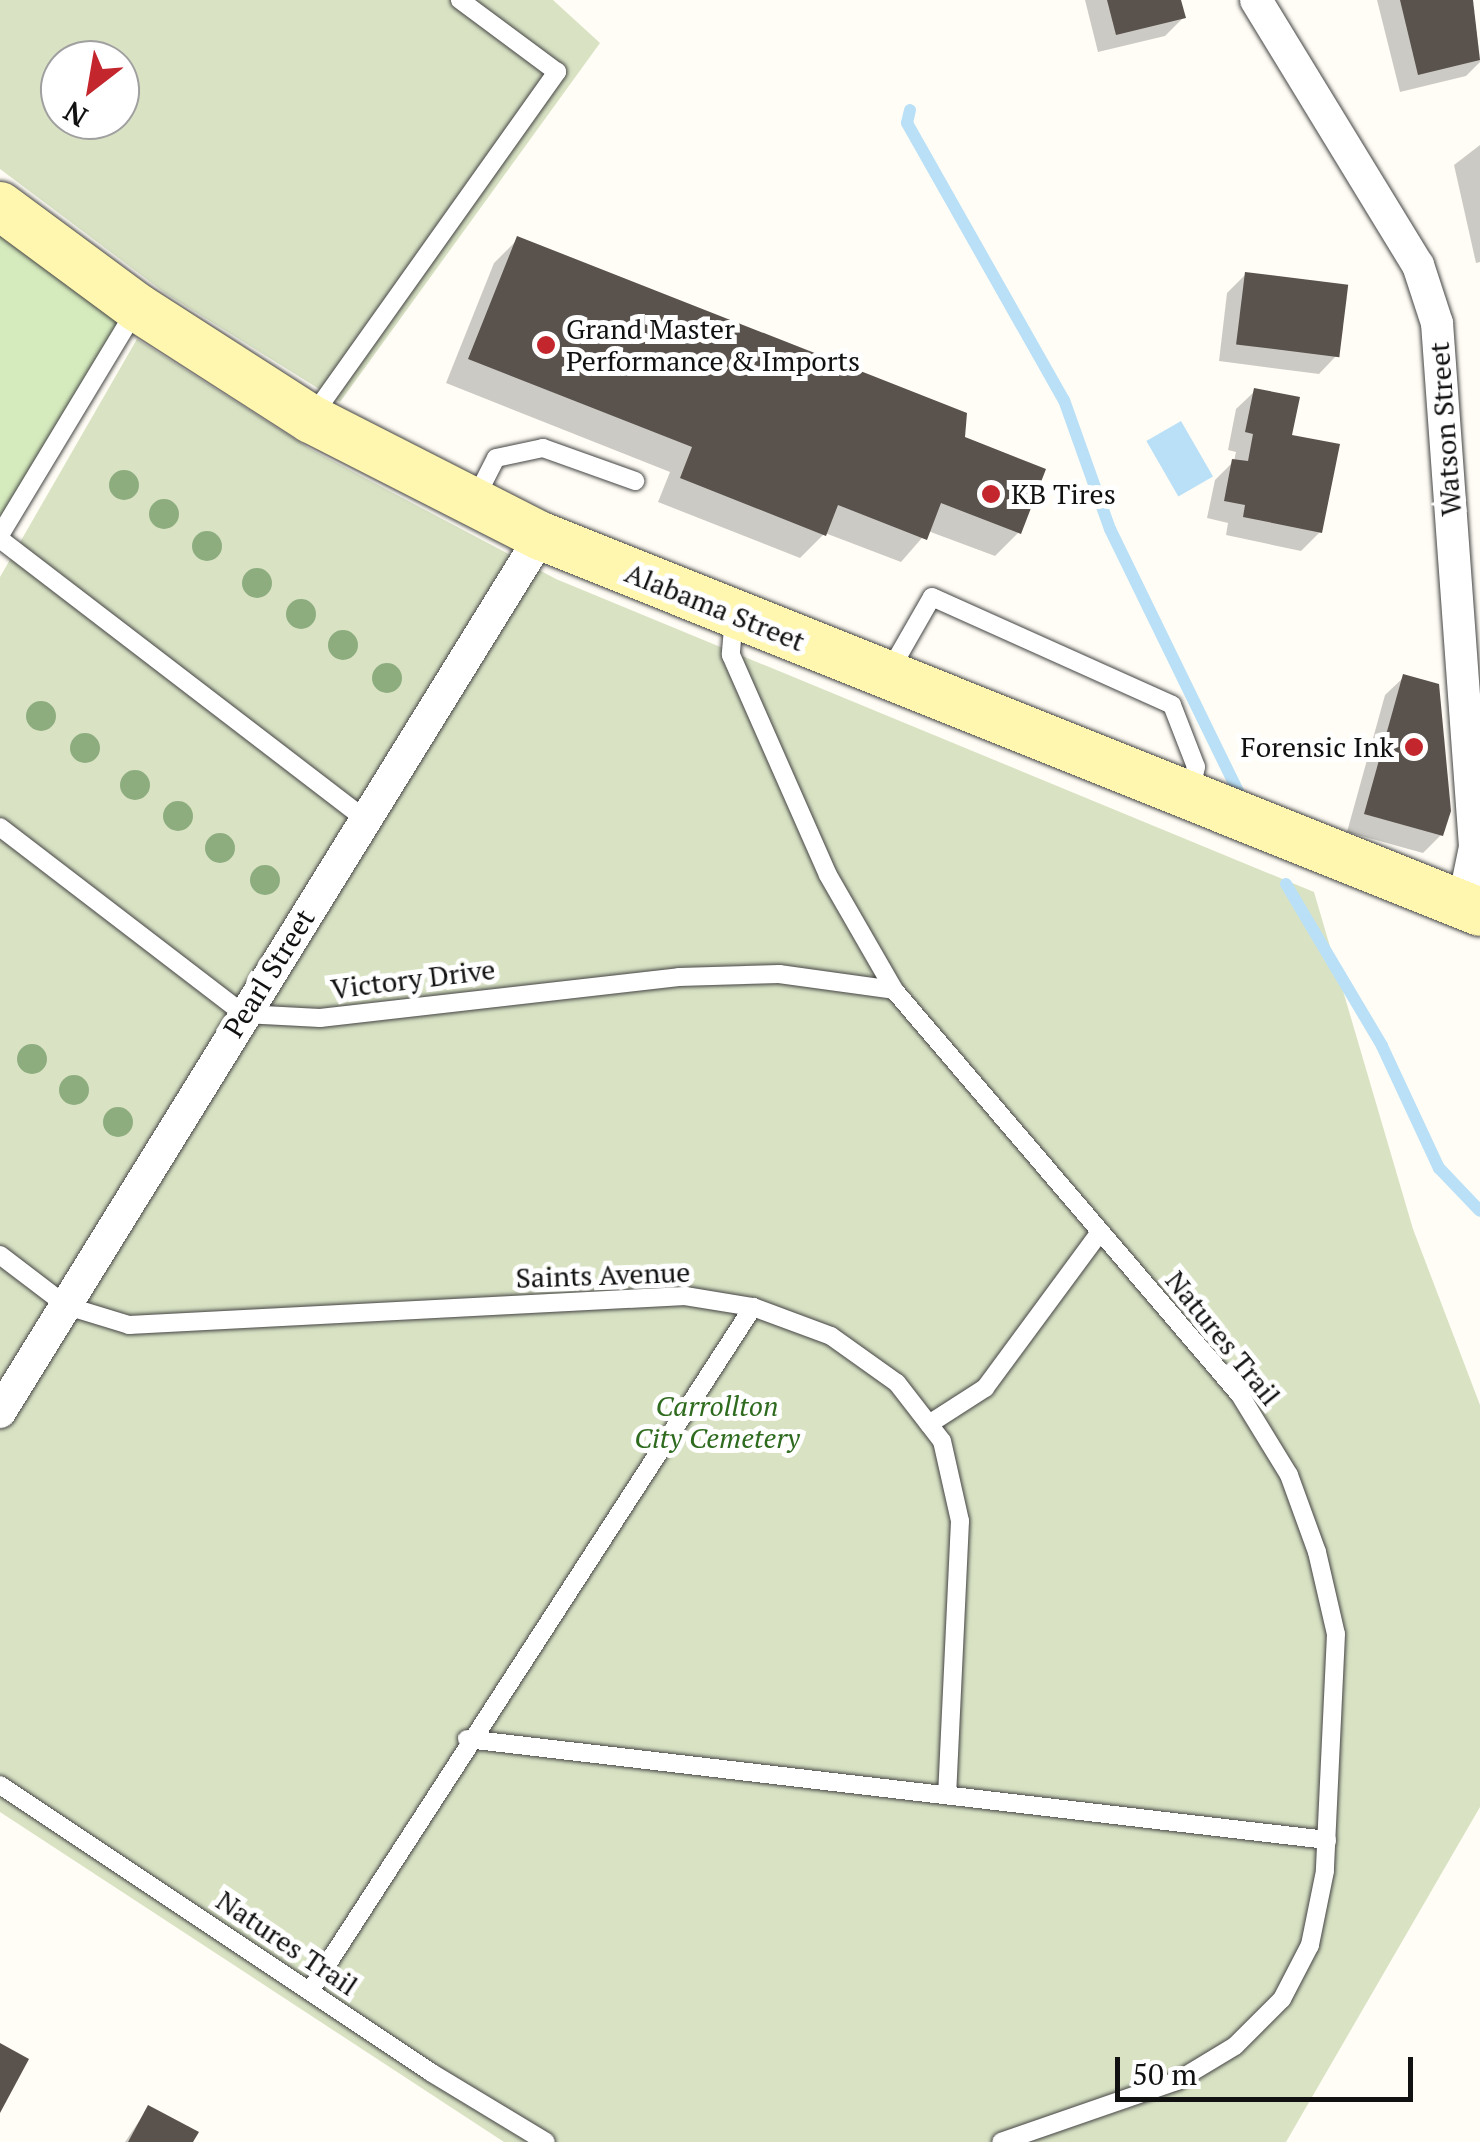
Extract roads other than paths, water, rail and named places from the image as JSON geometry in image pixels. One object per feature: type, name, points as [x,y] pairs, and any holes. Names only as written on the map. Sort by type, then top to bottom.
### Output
[{"type":"main road","name":"Alabama Street","points":[[0,206],[138,308],[311,419],[542,536],[734,617],[888,674],[1472,908]]},
{"type":"street","name":"Watson Street","points":[[1256,0],[1418,265],[1438,323],[1474,847],[1472,908]]},
{"type":"street","name":"Pearl Street","points":[[0,1412],[542,536]]},
{"type":"lane","points":[[311,419],[557,72],[460,0]]},
{"type":"lane","points":[[138,308],[0,537],[364,819]]},
{"type":"lane","points":[[474,502],[496,458],[543,448],[635,481]]},
{"type":"lane","points":[[888,674],[932,598],[1172,705],[1196,767],[1189,795]]},
{"type":"lane","name":"Natures Trail","points":[[734,617],[731,654],[828,876],[894,990],[1240,1395],[1289,1475],[1317,1552],[1336,1634],[1327,1840],[1310,1945],[1282,1999],[1235,2046],[1177,2081],[1001,2142]]},
{"type":"lane","points":[[0,827],[244,1014]]},
{"type":"lane","name":"Victory Drive","points":[[244,1014],[320,1018],[679,977],[779,974],[894,990]]},
{"type":"lane","points":[[928,1424],[985,1388],[1100,1232]]},
{"type":"lane","name":"Saints Avenue","points":[[0,1255],[67,1306],[130,1325],[684,1296],[753,1307],[830,1336],[897,1384],[942,1441],[960,1521],[946,1795]]},
{"type":"lane","points":[[310,1991],[468,1739],[753,1307]]},
{"type":"lane","points":[[468,1739],[1327,1840]]},
{"type":"lane","name":"Natures Trail","points":[[0,1785],[546,2142]]},
{"type":"water","points":[[1181,421],[1213,476],[1178,496],[1146,441]]},
{"type":"waterway","points":[[910,110],[907,123],[1064,400],[1110,529],[1240,796]]},
{"type":"waterway","points":[[1286,884],[1382,1046],[1439,1168],[1480,1211]]},
{"type":"place","name":"Grand Master Performance & Imports","points":[[546,345]]},
{"type":"place","name":"KB Tires","points":[[991,494]]},
{"type":"place","name":"Forensic Ink","points":[[1414,747]]},
{"type":"park label","name":"Carrollton City Cemetery","points":[[717,1422]]}]
